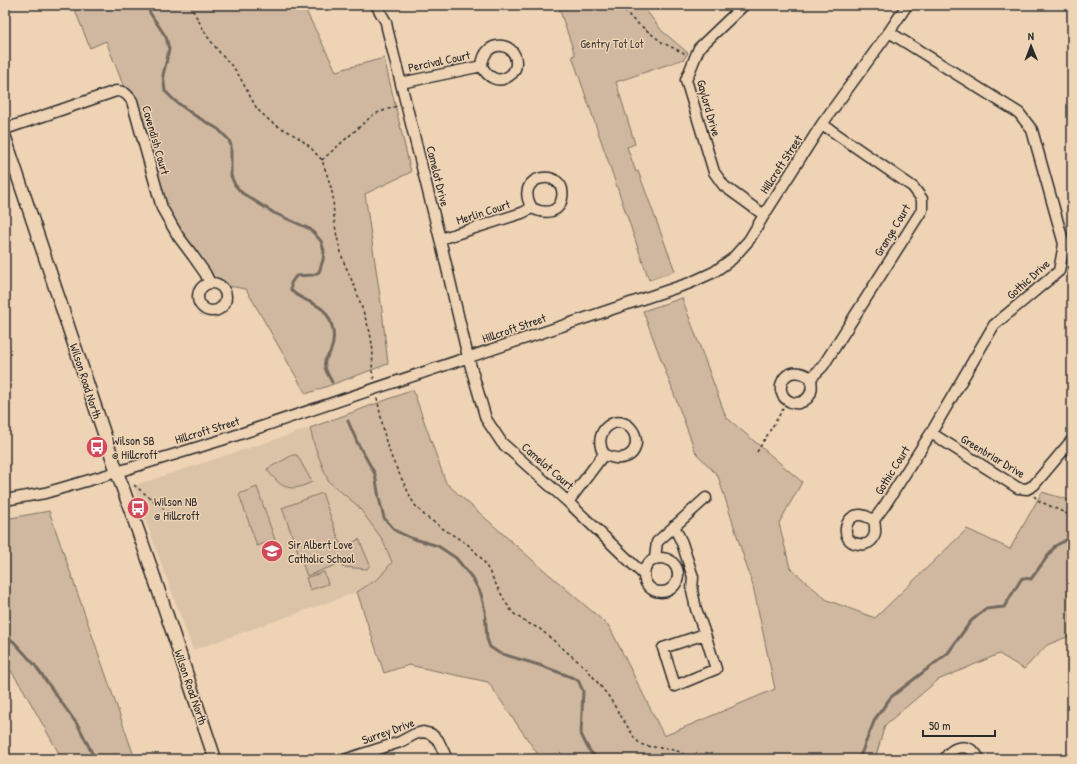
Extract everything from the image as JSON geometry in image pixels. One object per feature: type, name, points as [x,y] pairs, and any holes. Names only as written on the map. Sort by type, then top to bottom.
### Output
[{"type":"main road","name":"Wilson Road North","points":[[5,138],[215,759]]},
{"type":"street","name":"Camelot Drive","points":[[376,5],[386,22],[468,357]]},
{"type":"street","name":"Gaylord Drive","points":[[744,5],[699,48],[686,80],[714,172],[724,186],[764,215]]},
{"type":"street","name":"Hillcroft Street","points":[[5,500],[45,493],[226,439],[690,283],[714,272],[732,259],[749,240],[822,124],[907,5]]},
{"type":"street","name":"Gothic Drive","points":[[889,32],[1019,113],[1032,130],[1064,244],[1059,271],[994,325],[931,433]]},
{"type":"street","name":"Percival Court","points":[[401,83],[482,66]]},
{"type":"street","name":"Cavendish Court","points":[[5,129],[116,91],[121,91],[127,94],[132,100],[162,208],[178,236],[205,273],[210,283]]},
{"type":"street","name":"Grange Court","points":[[811,378],[823,366],[922,210],[922,199],[913,187],[822,124]]},
{"type":"street","name":"Merlin Court","points":[[440,239],[522,213],[532,208]]},
{"type":"street","name":"Camelot Court","points":[[468,357],[486,419],[502,443],[568,502],[643,574]]},
{"type":"street","points":[[793,372],[798,372],[808,375],[811,378],[811,394],[804,402],[793,403],[784,397],[781,387],[785,377],[793,372]]},
{"type":"street","name":"Greenbriar Drive","points":[[931,433],[1010,484],[1018,488],[1027,489],[1034,485],[1072,440]]},
{"type":"street","name":"Gothic Court","points":[[874,520],[931,433]]},
{"type":"street","points":[[568,502],[604,454]]},
{"type":"street","points":[[655,558],[657,542],[706,498]]},
{"type":"street","points":[[674,526],[693,576],[692,590],[696,609],[705,634],[716,669],[675,686],[663,648],[705,634]]},
{"type":"street","points":[[655,558],[664,558],[672,562],[677,571],[677,580],[674,585],[664,592],[652,590],[647,586],[644,580],[643,574],[645,568],[649,562],[655,558]]},
{"type":"street","points":[[677,580],[692,590]]},
{"type":"street","name":"Surrey Drive","points":[[347,759],[400,742],[415,734],[423,732],[431,734],[438,740],[447,759]]},
{"type":"street","points":[[945,759],[952,750],[963,747],[969,748],[979,759]]},
{"type":"path","points":[[190,5],[208,36],[220,53],[237,72],[257,109],[271,122],[299,138],[322,160],[333,196],[334,219],[343,260],[356,290],[370,332],[373,351],[373,376]]},
{"type":"path","points":[[621,5],[632,19],[663,43],[695,59]]},
{"type":"path","points":[[322,160],[374,114],[407,103]]},
{"type":"path","points":[[757,452],[788,401]]},
{"type":"path","points":[[378,402],[386,442],[393,461],[414,504],[425,516],[470,546],[483,560],[513,613],[540,630],[587,669],[609,697],[640,744],[674,750],[691,759]]},
{"type":"path","points":[[134,485],[169,513]]},
{"type":"path","points":[[1027,489],[1039,501],[1072,516]]},
{"type":"shaded area","name":"Sir Albert Love Catholic School","points":[[310,428],[314,444],[328,481],[358,506],[382,539],[392,562],[379,578],[357,592],[193,650],[133,486]]},
{"type":"green space","points":[[73,5],[303,5],[336,71],[384,58],[411,172],[365,194],[382,310],[388,364],[306,394],[246,289],[210,283],[162,208],[127,95],[106,41],[90,48]]},
{"type":"green space","name":"Gentry Tot Lot","points":[[558,5],[642,5],[662,31],[688,53],[684,59],[616,82],[635,144],[627,147],[636,172],[638,171],[675,271],[649,280],[572,56],[575,55]]},
{"type":"green space","points":[[682,298],[726,417],[802,482],[779,523],[790,568],[827,600],[875,618],[967,529],[1010,549],[1042,492],[1072,501],[1072,635],[1047,645],[1024,669],[999,654],[938,680],[885,725],[875,759],[541,759],[488,682],[409,665],[384,673],[357,592],[379,578],[392,562],[382,539],[358,506],[328,481],[314,444],[310,428],[413,390],[446,483],[609,626],[664,736],[775,689],[753,586],[718,476],[696,453],[643,311]]},
{"type":"green space","points":[[293,455],[297,455],[312,482],[303,486],[289,488],[277,481],[267,469]]},
{"type":"green space","points":[[257,487],[275,540],[257,546],[239,494]]},
{"type":"green space","points":[[322,493],[343,551],[359,539],[370,565],[367,569],[342,567],[341,563],[307,576],[282,508]]},
{"type":"green space","points":[[49,511],[135,759],[62,759],[23,689],[5,662],[5,519]]},
{"type":"green space","points":[[324,572],[328,584],[310,590],[306,578]]},
{"type":"waterway","points":[[148,5],[150,13],[166,37],[169,49],[163,75],[165,91],[175,101],[194,115],[218,129],[229,140],[231,146],[231,176],[235,185],[242,193],[274,213],[310,229],[321,241],[324,251],[319,272],[313,275],[296,276],[291,283],[291,290],[299,297],[322,309],[330,320],[333,330],[333,345],[326,360],[325,366],[332,382]]},
{"type":"waterway","points":[[348,421],[357,442],[375,474],[384,518],[396,531],[411,538],[438,546],[456,558],[473,579],[481,594],[485,611],[487,639],[490,647],[499,653],[539,665],[578,680],[583,691],[581,734],[589,750],[597,759]]},
{"type":"waterway","points":[[859,759],[875,719],[891,697],[948,653],[971,621],[986,609],[1004,607],[1022,578],[1031,579],[1055,546],[1066,540],[1072,543]]},
{"type":"waterway","points":[[5,635],[14,642],[34,664],[79,727],[95,759]]},
{"type":"place","name":"Wilson SB @ Hillcroft","points":[[97,447]]},
{"type":"place","name":"Wilson NB @ Hillcroft","points":[[138,508]]},
{"type":"place","name":"Sir Albert Love Catholic School","points":[[272,551]]}]
